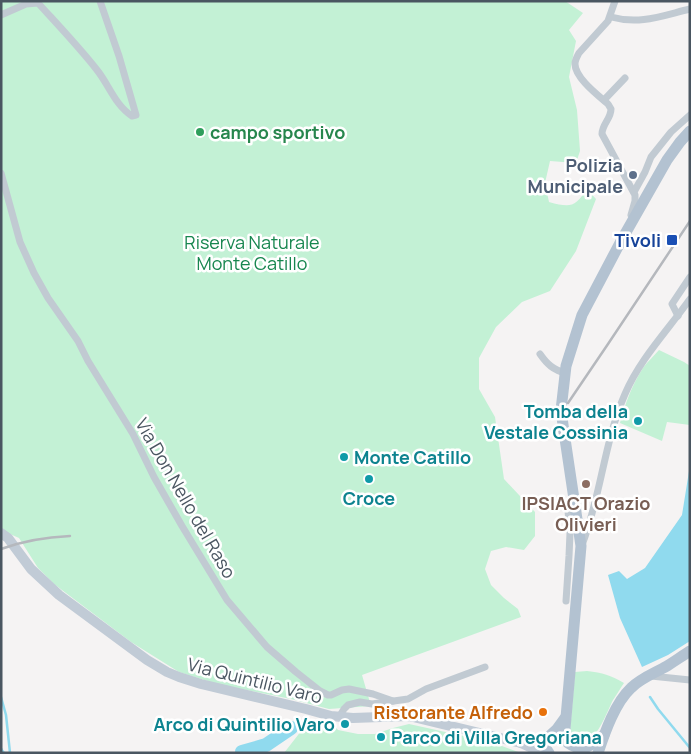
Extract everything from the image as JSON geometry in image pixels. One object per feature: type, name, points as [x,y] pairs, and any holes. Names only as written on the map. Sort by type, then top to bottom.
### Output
[{"type":"main road","points":[[568,743],[564,729],[582,546],[561,410],[566,366],[582,315],[621,241],[666,160],[690,132]]},
{"type":"main road","name":"Via Quintilio Varo","points":[[4,535],[28,565],[52,590],[147,660],[167,672],[201,684],[331,716],[353,718],[410,716],[521,743],[548,753]]},
{"type":"main road","points":[[598,753],[604,735],[624,696],[635,684],[690,651]]},
{"type":"main road","points":[[548,753],[544,744],[546,738],[566,717]]},
{"type":"main road","points":[[521,743],[559,737],[575,748],[584,751],[604,735]]},
{"type":"street","points":[[1,15],[26,4],[38,3],[98,71],[125,111],[132,116],[136,115],[119,56],[100,1]]},
{"type":"street","points":[[615,1],[611,17],[606,25],[581,50],[575,62],[575,68],[580,76],[610,106],[611,113],[603,126],[602,134],[636,198],[621,241]]},
{"type":"street","points":[[611,17],[624,20],[645,20],[690,9]]},
{"type":"street","points":[[604,100],[625,78]]},
{"type":"street","points":[[634,192],[651,157],[690,115]]},
{"type":"street","name":"Via Don Nello del Raso","points":[[1,173],[20,242],[34,273],[48,298],[78,341],[88,361],[133,434],[154,477],[227,600],[267,647],[320,691],[331,695],[349,689],[393,701]]},
{"type":"street","points":[[678,316],[672,304],[690,277]]},
{"type":"street","points":[[582,546],[590,525],[612,433],[624,395],[637,369],[690,299]]},
{"type":"street","points":[[540,354],[552,368],[566,373]]},
{"type":"street","points":[[566,601],[570,533],[568,511],[570,506],[575,503]]},
{"type":"street","points":[[1,528],[4,535]]},
{"type":"street","points":[[340,717],[348,704],[360,702],[372,704],[408,699],[426,689],[485,667]]},
{"type":"street","points":[[648,676],[690,680]]},
{"type":"green space","name":"Riserva Naturale Monte Catillo","points":[[1,1],[565,1],[583,13],[569,30],[576,41],[569,77],[577,110],[580,151],[576,163],[550,161],[545,183],[549,202],[563,205],[576,203],[587,189],[596,199],[576,251],[550,291],[522,302],[496,327],[479,358],[479,389],[495,417],[504,479],[535,512],[535,536],[524,550],[506,547],[491,551],[485,569],[491,585],[518,609],[521,617],[362,675],[371,706],[329,709],[217,684],[179,672],[131,642],[54,584],[38,568],[19,538],[1,530]]},
{"type":"green space","points":[[659,350],[690,366],[690,425],[667,422],[662,441],[620,423],[635,381],[645,365]]},
{"type":"green space","points":[[587,671],[606,675],[624,683],[597,732],[587,741],[579,742],[574,739],[570,732],[575,672]]},
{"type":"green space","name":"Parco di Villa Gregoriana","points":[[330,721],[338,730],[358,734],[375,734],[409,724],[491,742],[521,753],[284,753],[305,726]]},
{"type":"water","points":[[690,465],[690,641],[668,655],[642,667],[620,618],[608,575],[619,571],[627,579],[645,568],[682,515]]},
{"type":"waterway","points":[[1,697],[6,715],[10,753]]},
{"type":"waterway","points":[[650,697],[690,748]]},
{"type":"waterway","points":[[242,753],[266,745],[291,728]]},
{"type":"waterway","points":[[1,749],[4,753]]},
{"type":"railway","points":[[568,403],[690,221]]},
{"type":"railway","points":[[1,549],[35,540],[70,536]]},
{"type":"place","name":"campo sportivo","points":[[200,132]]},
{"type":"place","name":"Polizia Municipale","points":[[633,175]]},
{"type":"place","name":"Tivoli","points":[[672,240]]},
{"type":"place","name":"Tomba della Vestale Cossinia","points":[[638,421]]},
{"type":"place","name":"Monte Catillo","points":[[344,457]]},
{"type":"place","name":"Croce","points":[[369,479]]},
{"type":"place","name":"IPSIACT Orazio Olivieri","points":[[586,484]]},
{"type":"place","name":"Ristorante Alfredo","points":[[543,712]]},
{"type":"place","name":"Arco di Quintilio Varo","points":[[345,724]]},
{"type":"place","name":"Parco di Villa Gregoriana","points":[[381,737]]}]
